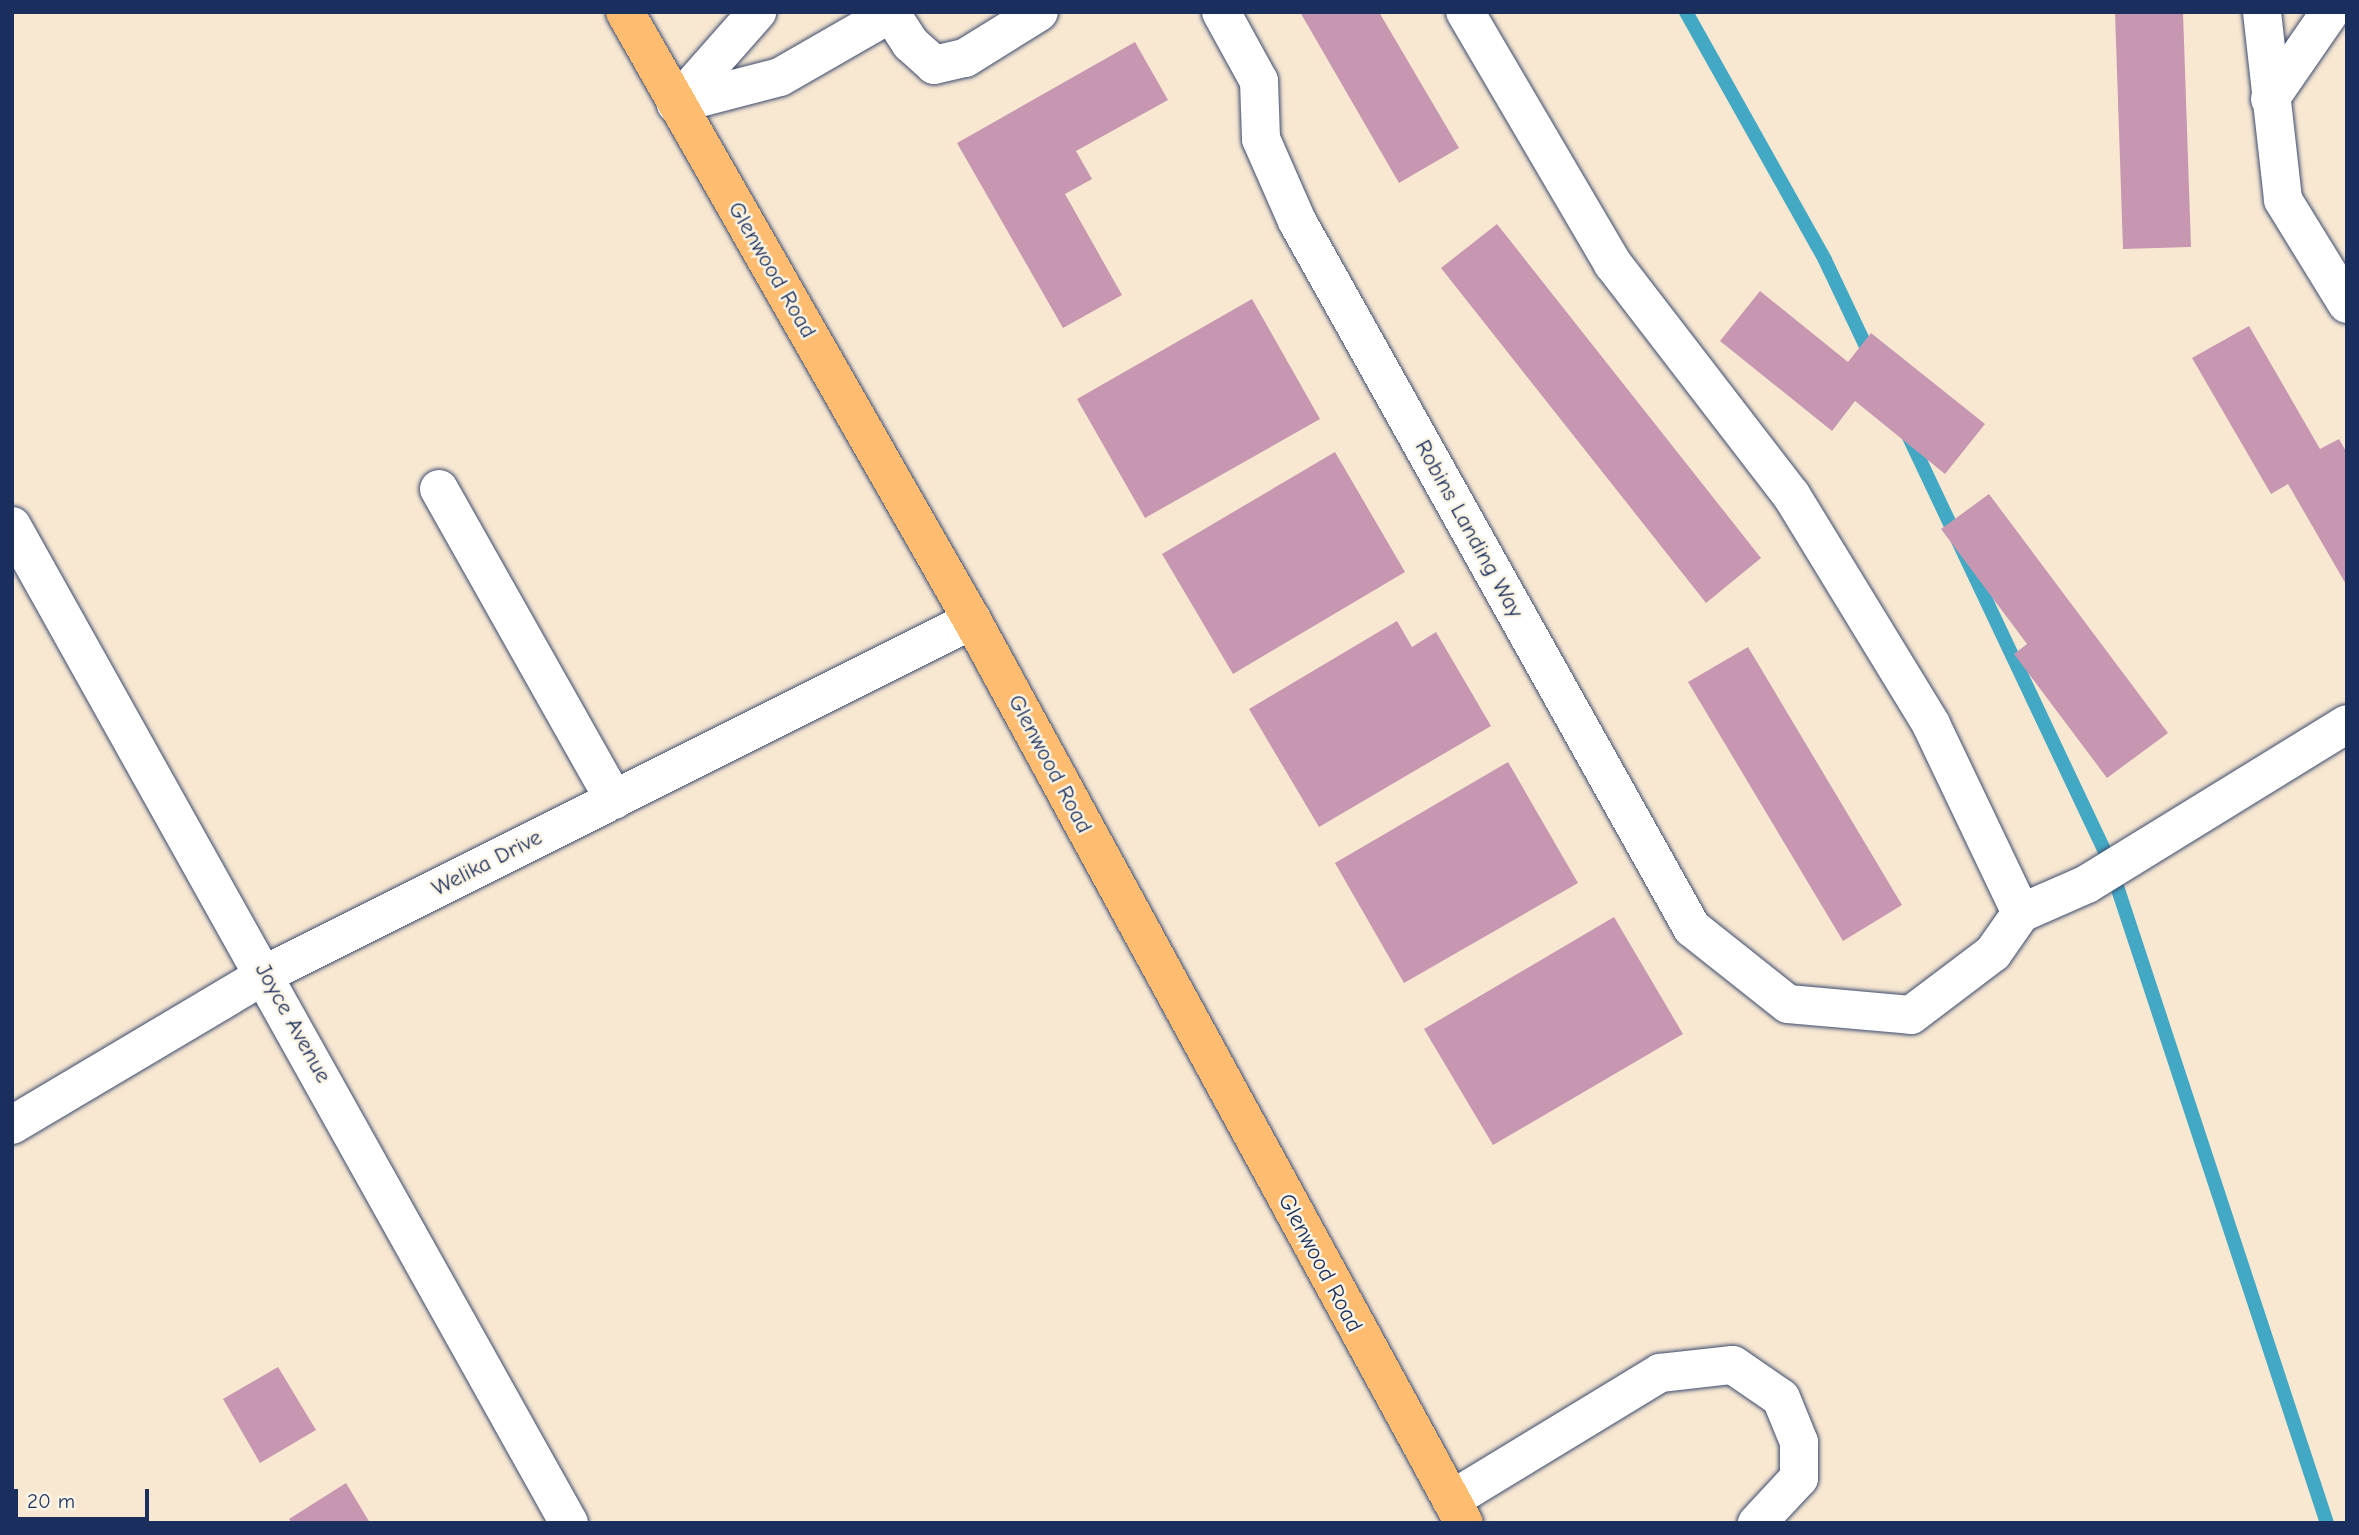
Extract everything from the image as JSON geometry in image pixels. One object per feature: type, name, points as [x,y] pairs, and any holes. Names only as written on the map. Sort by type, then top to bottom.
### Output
[{"type":"main road","name":"Glenwood Road","points":[[625,12],[972,620],[1458,1511]]},
{"type":"street","points":[[676,104],[757,12]]},
{"type":"street","points":[[676,104],[780,77],[891,13],[911,44],[934,65],[965,58],[1039,12]]},
{"type":"street","name":"Robins Landing Way","points":[[1221,12],[1259,81],[1261,139],[1297,221],[1692,928],[1788,1004],[1911,1015],[1993,953],[2021,913]]},
{"type":"street","points":[[1465,12],[1613,264],[1791,495],[1931,724],[2021,913],[2087,884],[2347,724]]},
{"type":"street","points":[[2262,12],[2283,200],[2347,304]]},
{"type":"street","points":[[2270,99],[2330,12]]},
{"type":"street","points":[[439,489],[614,800]]},
{"type":"street","name":"Joyce Avenue","points":[[12,526],[266,974],[569,1523]]},
{"type":"street","name":"Welika Drive","points":[[12,1125],[266,974],[972,620]]},
{"type":"street","points":[[1458,1511],[1660,1373],[1732,1365],[1781,1398],[1800,1442],[1799,1478],[1757,1523]]},
{"type":"building","points":[[1300,12],[1379,12],[1459,148],[1399,183]]},
{"type":"building","points":[[2115,12],[2183,12],[2191,247],[2123,249]]},
{"type":"building","points":[[1135,42],[1168,100],[1076,151],[1092,179],[1065,194],[1122,295],[1063,328],[957,143]]},
{"type":"building","points":[[1497,224],[1761,558],[1706,603],[1441,268]]},
{"type":"building","points":[[1760,291],[1848,362],[1871,333],[1985,424],[1945,474],[1855,401],[1832,431],[1720,341]]},
{"type":"building","points":[[1252,299],[1320,419],[1145,518],[1077,399]]},
{"type":"building","points":[[2249,326],[2320,449],[2339,439],[2347,453],[2347,586],[2288,484],[2271,494],[2192,358]]},
{"type":"building","points":[[1335,452],[1405,572],[1233,674],[1162,554]]},
{"type":"building","points":[[1989,494],[2168,733],[2107,778],[2014,654],[2027,644],[1941,529]]},
{"type":"building","points":[[1397,621],[1412,647],[1436,632],[1491,726],[1319,827],[1249,709]]},
{"type":"building","points":[[1748,647],[1902,905],[1843,941],[1688,682]]},
{"type":"building","points":[[1508,762],[1578,883],[1404,983],[1335,863]]},
{"type":"building","points":[[1614,917],[1683,1034],[1493,1145],[1424,1029]]},
{"type":"building","points":[[278,1367],[316,1430],[260,1463],[223,1399]]},
{"type":"building","points":[[346,1483],[370,1523],[292,1523],[289,1519]]},
{"type":"waterway","points":[[1686,12],[1825,260],[1871,357]]},
{"type":"waterway","points":[[1908,435],[2107,856],[2327,1523]]}]
